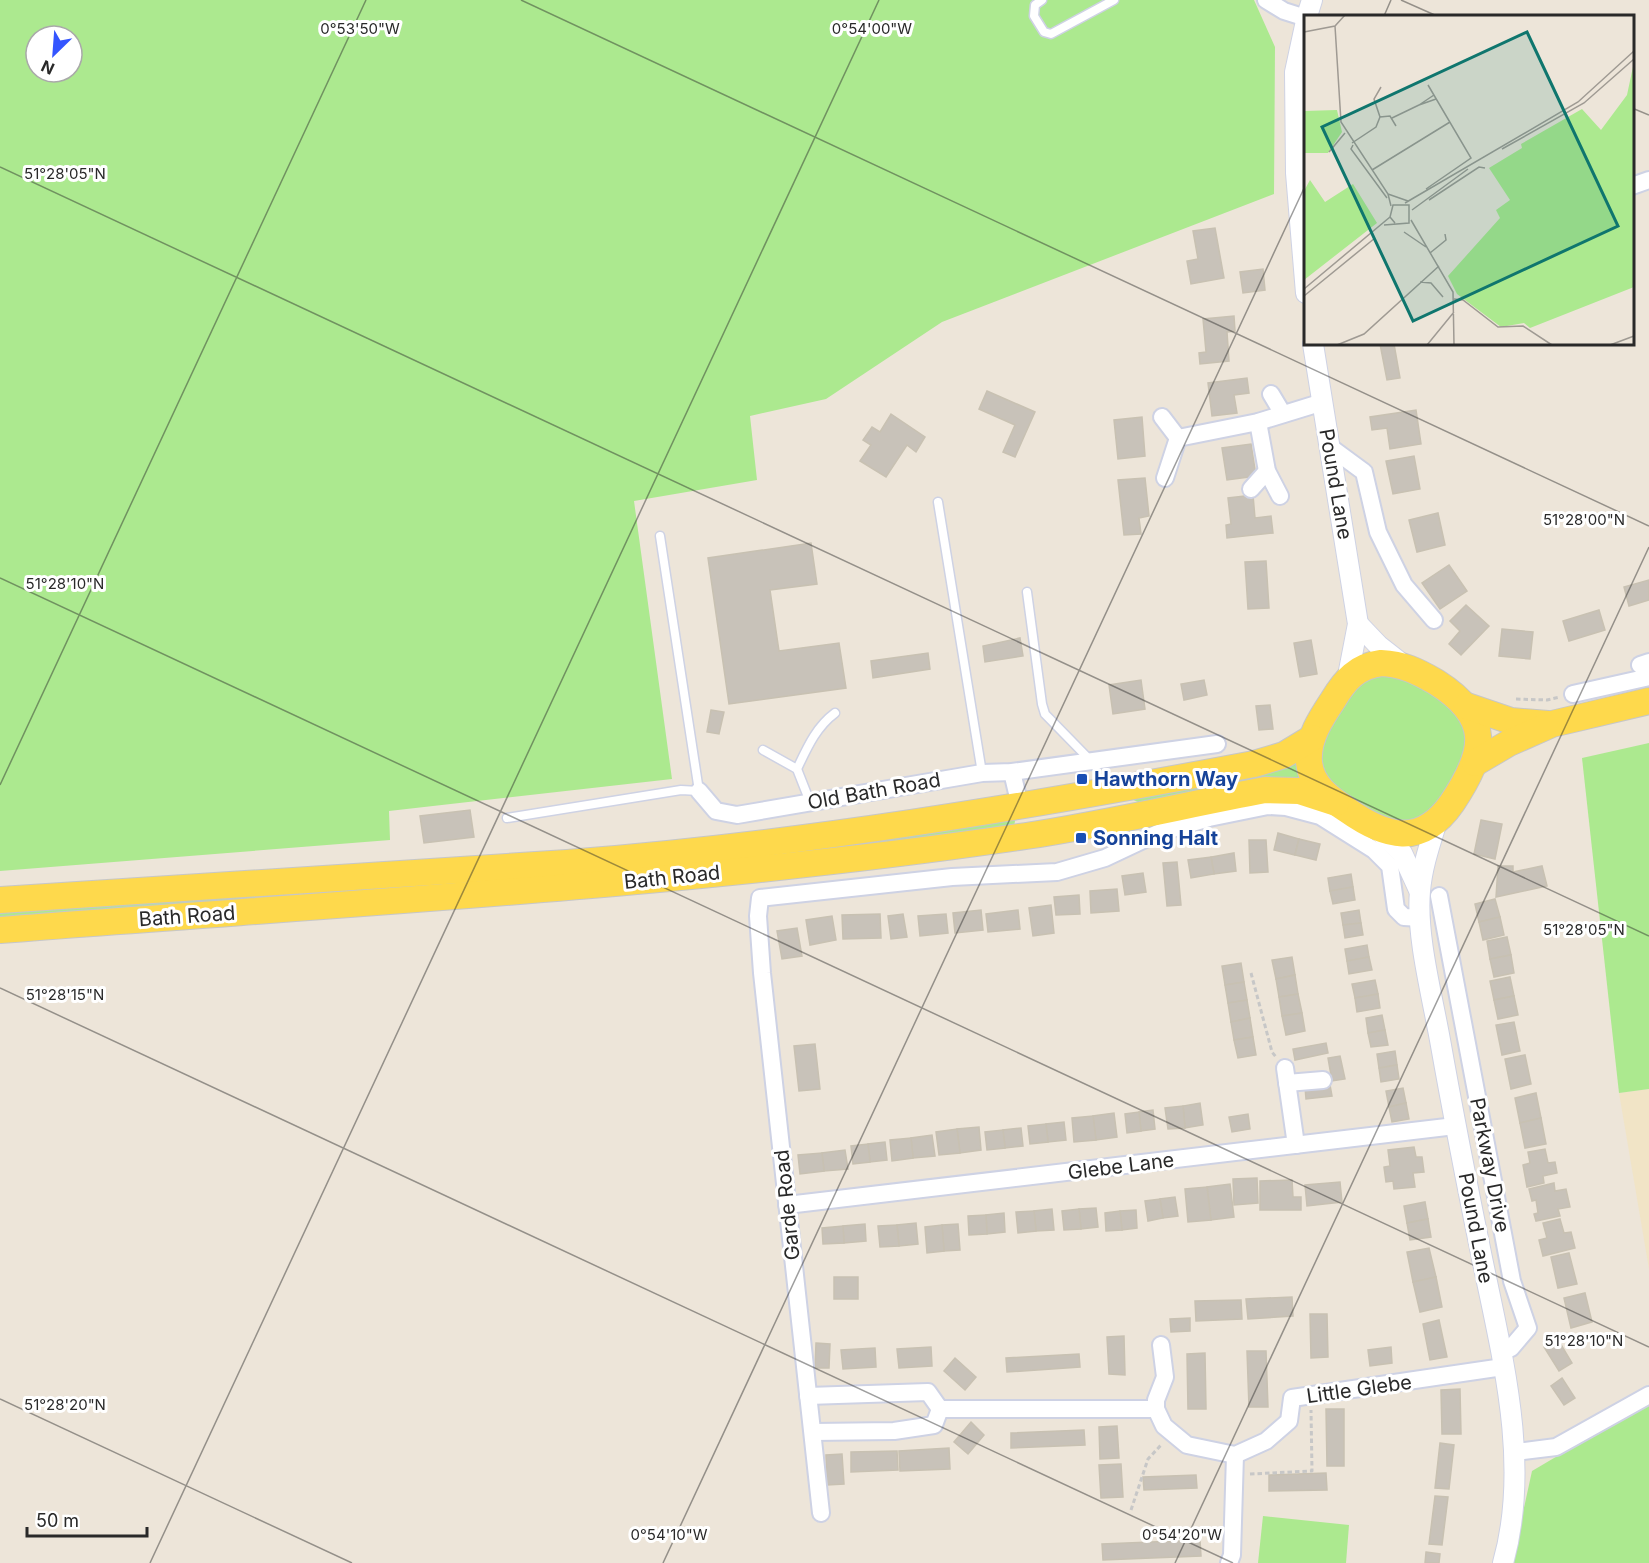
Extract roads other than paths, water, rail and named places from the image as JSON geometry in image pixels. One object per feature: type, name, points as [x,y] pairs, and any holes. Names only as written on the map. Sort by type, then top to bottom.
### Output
[{"type":"main road","points":[[1467,706],[1477,730],[1475,763],[1457,795],[1437,821],[1412,833],[1379,831],[1336,803],[1318,786],[1311,771],[1309,754],[1312,738],[1323,715],[1347,681],[1365,666],[1381,663],[1402,664],[1449,690],[1467,706],[1511,721],[1552,724]]},
{"type":"main road","points":[[1475,763],[1509,743],[1552,724],[1649,701]]},
{"type":"main road","name":"Bath Road","points":[[0,900],[647,856],[818,836],[1020,806],[1266,762],[1284,755],[1312,738]]},
{"type":"main road","name":"Bath Road","points":[[0,930],[603,885],[905,852],[1028,836],[1264,790],[1299,791],[1336,803]]},
{"type":"main road","points":[[1020,806],[1028,836]]},
{"type":"street","points":[[1266,0],[1284,11],[1304,17]]},
{"type":"street","points":[[1307,15],[1312,0]]},
{"type":"street","points":[[1304,28],[1295,72],[1296,173],[1304,274]]},
{"type":"street","points":[[1634,185],[1649,180]]},
{"type":"street","name":"Pound Lane","points":[[1313,345],[1358,624],[1347,681]]},
{"type":"street","points":[[1271,394],[1282,414]]},
{"type":"street","points":[[1178,438],[1258,422],[1323,402]]},
{"type":"street","points":[[1162,417],[1178,438]]},
{"type":"street","points":[[1258,422],[1267,471],[1280,496]]},
{"type":"street","points":[[1166,478],[1178,438]]},
{"type":"street","points":[[1330,447],[1365,472],[1378,532],[1404,585],[1434,620]]},
{"type":"street","points":[[1251,489],[1267,471]]},
{"type":"street","points":[[1358,624],[1379,646],[1402,664]]},
{"type":"street","points":[[1573,693],[1646,668]]},
{"type":"street","name":"Old Bath Road","points":[[699,791],[716,811],[737,814],[982,773],[1011,772],[1217,744]]},
{"type":"street","points":[[1011,772],[1020,806]]},
{"type":"street","name":"Garde Road","points":[[821,1513],[762,974],[758,916],[760,898],[952,877],[1057,872],[1105,858],[1158,833],[1268,806],[1286,807],[1320,816],[1385,859],[1390,866],[1396,909],[1404,917],[1422,918]]},
{"type":"street","name":"Pound Lane","points":[[1437,821],[1426,858],[1429,894],[1422,918],[1426,966],[1455,1126],[1502,1360],[1516,1452],[1509,1543],[1503,1563]]},
{"type":"street","name":"Pound Lane","points":[[1379,831],[1402,853],[1429,894]]},
{"type":"street","name":"Parkway Drive","points":[[1429,894],[1453,963],[1512,1281],[1528,1328],[1502,1360]]},
{"type":"street","points":[[1426,966],[1453,963]]},
{"type":"street","points":[[1296,1145],[1286,1075],[1323,1080]]},
{"type":"street","name":"Glebe Lane","points":[[787,1206],[1455,1126]]},
{"type":"street","points":[[1161,1345],[1165,1377],[1156,1400],[1156,1409],[1164,1426],[1187,1445],[1235,1455],[1232,1555],[1228,1563]]},
{"type":"street","name":"Little Glebe","points":[[1235,1455],[1266,1442],[1289,1421],[1292,1398],[1502,1360]]},
{"type":"street","points":[[808,1396],[928,1392],[940,1409]]},
{"type":"street","points":[[1516,1452],[1556,1447],[1649,1395]]},
{"type":"street","points":[[940,1409],[1024,1407],[1156,1409]]},
{"type":"street","points":[[813,1432],[894,1431],[934,1425],[940,1409]]},
{"type":"lane","points":[[1042,0],[1035,5],[1034,16],[1044,32],[1051,34],[1114,0]]},
{"type":"lane","points":[[938,502],[982,773]]},
{"type":"lane","points":[[507,818],[681,789],[699,791],[660,536]]},
{"type":"lane","points":[[1027,592],[1045,714],[1090,760]]},
{"type":"lane","points":[[797,769],[824,721],[835,713]]},
{"type":"lane","points":[[764,750],[797,769],[810,802]]},
{"type":"place","name":"Hawthorn Way","points":[[1082,779]]},
{"type":"place","name":"Sonning Halt","points":[[1081,838]]}]
